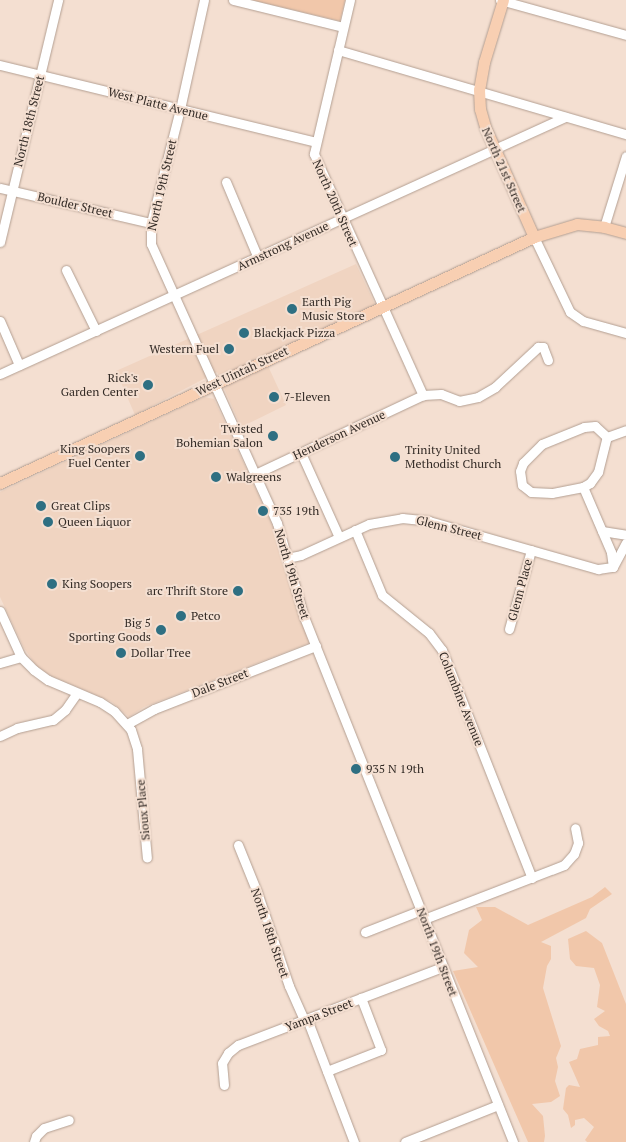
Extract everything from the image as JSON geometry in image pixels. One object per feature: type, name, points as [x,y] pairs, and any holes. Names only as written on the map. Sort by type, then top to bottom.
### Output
[{"type":"main road","name":"North 21st Street","points":[[502,0],[484,62],[479,90],[484,127],[534,237]]},
{"type":"main road","name":"West Uintah Street","points":[[0,483],[534,237],[577,224],[604,227],[626,233]]},
{"type":"street","name":"North 18th Street","points":[[0,242],[58,0]]},
{"type":"street","name":"North 19th Street","points":[[204,0],[180,109],[150,223],[151,244],[277,523],[297,595],[316,646],[513,1142]]},
{"type":"street","points":[[233,0],[343,27]]},
{"type":"street","name":"North 20th Street","points":[[350,0],[315,142],[316,160],[423,396]]},
{"type":"street","points":[[502,0],[626,35]]},
{"type":"street","points":[[338,50],[626,134]]},
{"type":"street","name":"West Platte Avenue","points":[[0,65],[315,142]]},
{"type":"street","name":"Armstrong Avenue","points":[[0,374],[565,117]]},
{"type":"street","points":[[604,227],[626,156]]},
{"type":"street","points":[[226,182],[258,258]]},
{"type":"street","name":"Boulder Street","points":[[0,188],[150,223]]},
{"type":"street","name":"North 21st Street","points":[[534,237],[566,306],[579,319],[626,333]]},
{"type":"street","points":[[66,270],[96,331]]},
{"type":"street","points":[[0,321],[20,365]]},
{"type":"street","points":[[423,396],[441,394],[455,401],[471,400],[495,387],[538,347],[543,347],[548,360]]},
{"type":"street","name":"Henderson Avenue","points":[[255,474],[423,396]]},
{"type":"street","points":[[587,426],[596,426],[607,437],[598,472],[590,483],[583,487],[552,493],[531,492],[522,485],[520,471],[523,463],[542,444],[587,426]]},
{"type":"street","points":[[607,437],[626,430]]},
{"type":"street","points":[[300,453],[339,537]]},
{"type":"street","points":[[583,487],[611,552],[613,567]]},
{"type":"street","name":"Glenn Street","points":[[287,558],[384,520],[411,518],[598,569],[613,567]]},
{"type":"street","name":"Columbine Avenue","points":[[356,530],[382,595],[429,633],[438,643],[532,878]]},
{"type":"street","points":[[602,531],[626,535]]},
{"type":"street","points":[[613,567],[626,543]]},
{"type":"street","name":"Glenn Place","points":[[509,629],[530,550]]},
{"type":"street","points":[[0,611],[21,657],[40,676],[76,694],[100,702],[114,711],[128,724]]},
{"type":"street","name":"Dale Street","points":[[128,724],[154,709],[316,646]]},
{"type":"street","points":[[1,663],[21,657]]},
{"type":"street","points":[[0,736],[16,728],[45,723],[56,718],[65,710],[76,694]]},
{"type":"street","name":"Sioux Place","points":[[128,724],[134,736],[139,761],[147,858]]},
{"type":"street","points":[[365,932],[422,915],[559,868],[570,860],[578,843],[575,828]]},
{"type":"street","name":"North 18th Street","points":[[238,845],[257,892],[289,986],[306,1020],[354,1142]]},
{"type":"street","name":"Yampa Street","points":[[224,1084],[222,1063],[234,1047],[442,966]]},
{"type":"street","points":[[327,1071],[381,1050],[361,998]]},
{"type":"street","points":[[405,1142],[498,1104]]},
{"type":"street","points":[[34,1142],[36,1136],[44,1128],[69,1120]]},
{"type":"shaded area","points":[[252,0],[345,0],[340,21]]},
{"type":"shaded area","points":[[356,264],[380,315],[268,366],[286,405],[241,427],[217,372],[135,415],[116,371]]},
{"type":"shaded area","points":[[204,397],[214,399],[277,535],[280,557],[309,643],[144,707],[129,717],[112,702],[49,675],[37,667],[24,648],[0,597],[0,492]]},
{"type":"shaded area","points":[[605,887],[612,894],[590,909],[586,918],[541,942],[551,946],[551,959],[547,966],[543,988],[561,1046],[556,1058],[558,1067],[555,1081],[560,1096],[551,1102],[532,1104],[543,1116],[545,1136],[544,1142],[528,1142],[453,971],[478,967],[464,953],[469,930],[482,920],[476,907],[495,907],[528,925],[592,897]]},
{"type":"shaded area","points":[[586,931],[602,943],[626,1004],[626,1142],[587,1142],[585,1140],[594,1127],[584,1118],[575,1120],[575,1125],[571,1128],[568,1115],[563,1109],[566,1088],[569,1085],[580,1087],[569,1062],[577,1059],[580,1049],[598,1045],[598,1037],[610,1036],[608,1031],[599,1026],[594,1019],[605,1011],[597,1007],[600,985],[594,968],[576,966],[570,959],[568,939]]},
{"type":"place","name":"Earth Pig Music Store","points":[[292,309]]},
{"type":"place","name":"Blackjack Pizza","points":[[244,333]]},
{"type":"place","name":"Western Fuel","points":[[229,349]]},
{"type":"place","name":"Rick's Garden Center","points":[[148,385]]},
{"type":"place","name":"7-Eleven","points":[[274,397]]},
{"type":"place","name":"Twisted Bohemian Salon","points":[[273,436]]},
{"type":"place","name":"King Soopers Fuel Center","points":[[140,456]]},
{"type":"place","name":"Trinity United Methodist Church","points":[[395,457]]},
{"type":"place","name":"Walgreens","points":[[216,477]]},
{"type":"place","name":"Great Clips","points":[[41,506]]},
{"type":"place","name":"735 19th","points":[[263,511]]},
{"type":"place","name":"Queen Liquor","points":[[48,522]]},
{"type":"place","name":"King Soopers","points":[[52,584]]},
{"type":"place","name":"arc Thrift Store","points":[[238,591]]},
{"type":"place","name":"Petco","points":[[181,616]]},
{"type":"place","name":"Big 5 Sporting Goods","points":[[161,630]]},
{"type":"place","name":"Dollar Tree","points":[[121,653]]},
{"type":"place","name":"935 N 19th","points":[[356,769]]}]
